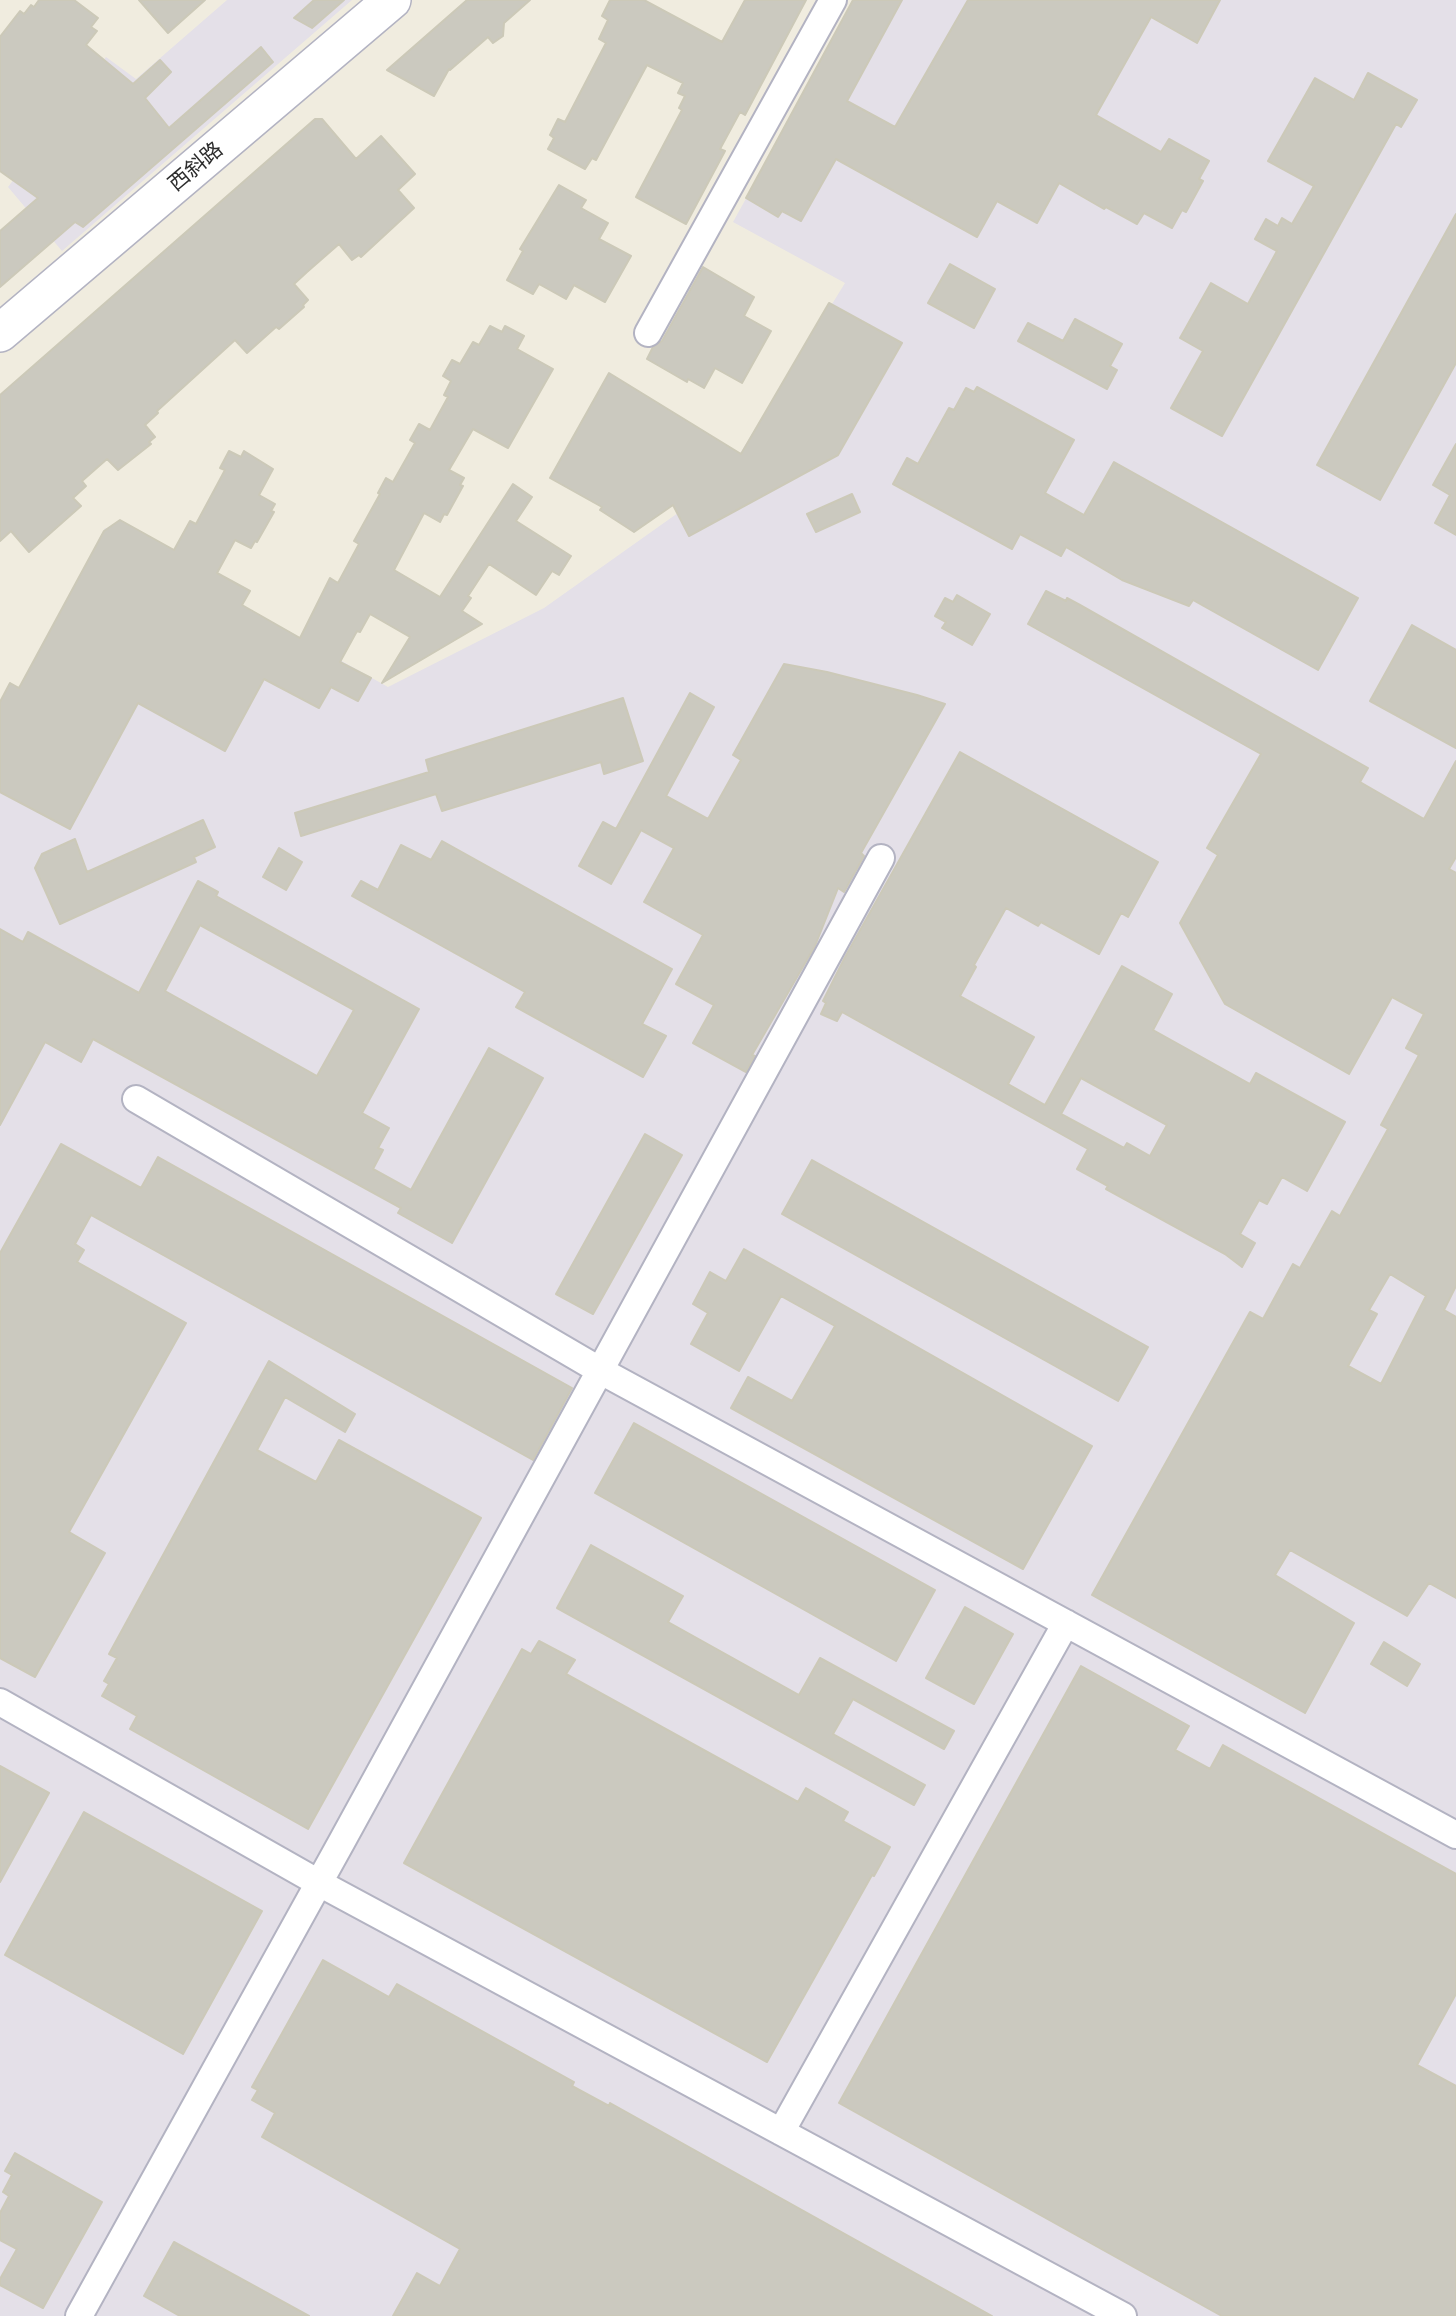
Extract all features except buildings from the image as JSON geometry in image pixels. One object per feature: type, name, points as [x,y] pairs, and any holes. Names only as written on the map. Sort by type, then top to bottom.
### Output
[{"type":"street","name":"西斜路","points":[[0,333],[392,0]]},
{"type":"street","points":[[648,333],[833,0]]},
{"type":"street","points":[[79,2316],[881,858]]},
{"type":"street","points":[[136,1099],[601,1371],[1456,1835]]},
{"type":"street","points":[[781,2132],[1066,1623]]},
{"type":"street","points":[[0,1702],[319,1883],[1123,2316]]},
{"type":"shaded area","points":[[227,0],[352,0],[62,251],[8,187],[106,57],[136,79]]},
{"type":"shaded area","points":[[856,0],[1456,0],[1456,2316],[0,2316],[0,728],[105,528],[388,687],[544,608],[723,481],[845,283],[733,222]]}]
